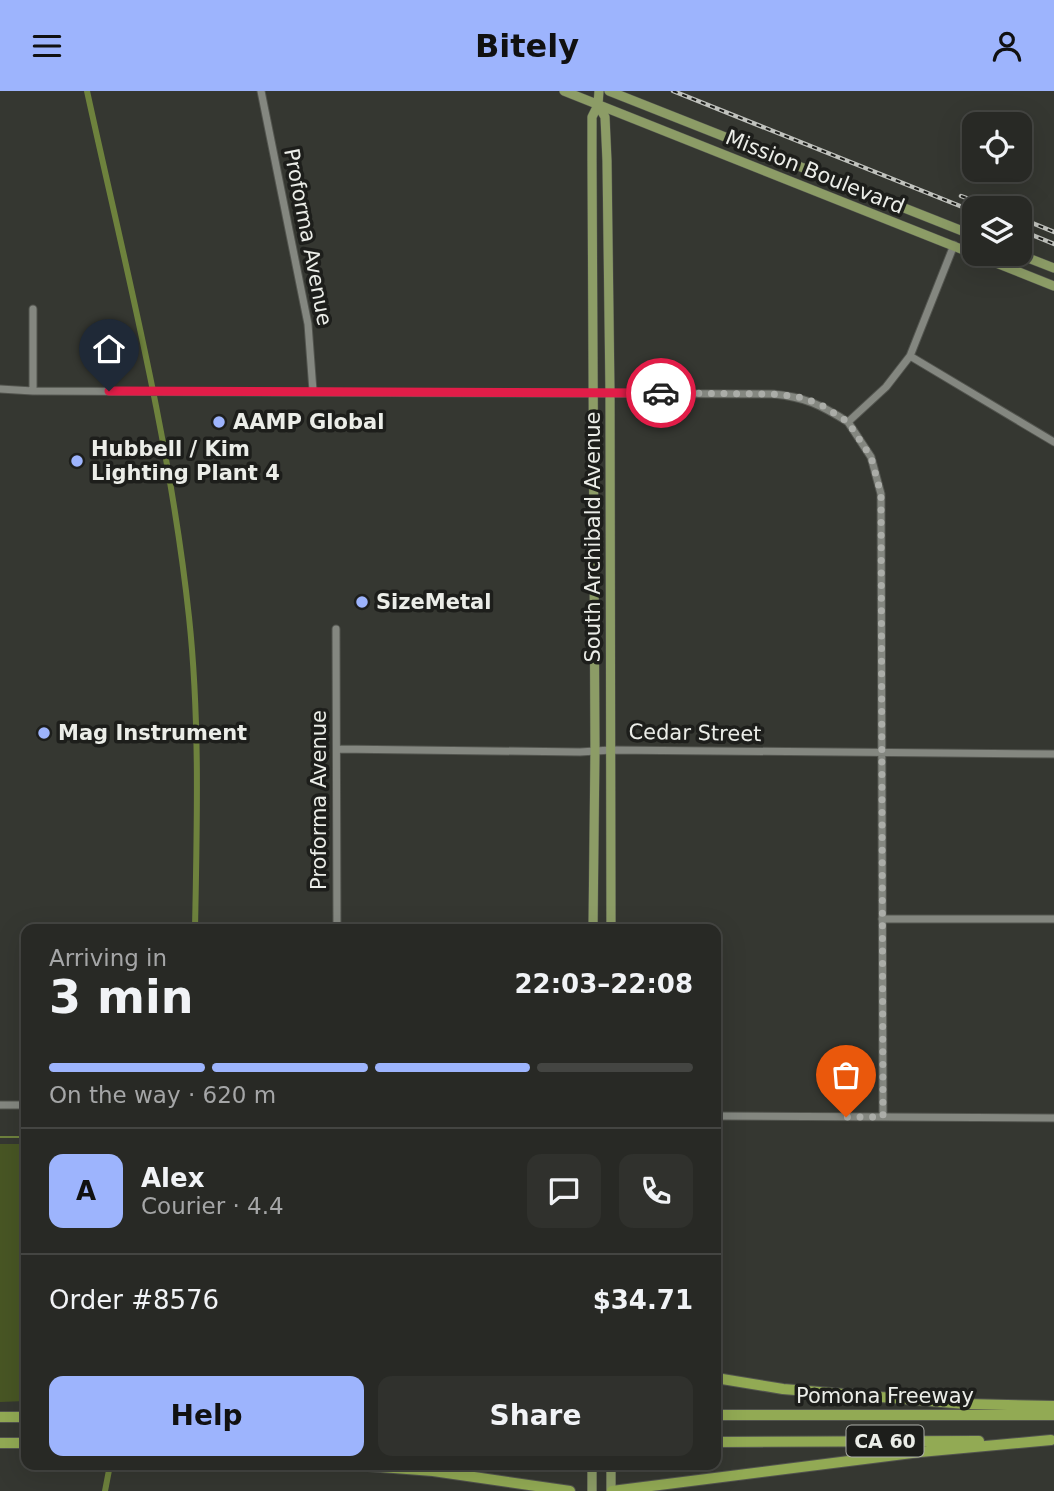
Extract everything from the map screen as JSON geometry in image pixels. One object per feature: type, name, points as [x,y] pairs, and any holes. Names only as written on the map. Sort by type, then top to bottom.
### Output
[{"type":"highway","points":[[721,1379],[783,1389],[926,1401],[1054,1406]]},
{"type":"highway","name":"Pomona Freeway","points":[[721,1415],[1054,1415]]},
{"type":"highway","points":[[0,1417],[21,1417]]},
{"type":"highway","points":[[612,1491],[907,1454],[1053,1440]]},
{"type":"highway","name":"CA 60","points":[[721,1443],[1053,1440]]},
{"type":"highway","points":[[0,1443],[21,1443]]},
{"type":"highway","points":[[420,1470],[570,1491]]},
{"type":"main road","name":"Mission Boulevard","points":[[564,91],[1054,286]]},
{"type":"main road","name":"South Archibald Avenue","points":[[593,924],[595,750],[592,117],[598,105],[599,91]]},
{"type":"main road","name":"Mission Boulevard","points":[[609,91],[962,231]]},
{"type":"main road","name":"South Archibald Avenue","points":[[598,105],[605,117],[606,131],[610,393],[611,924]]},
{"type":"main road","points":[[606,131],[613,116],[631,118]]},
{"type":"main road","points":[[1032,259],[1054,268]]},
{"type":"main road","points":[[592,1470],[592,1491]]},
{"type":"main road","points":[[611,1470],[612,1491]]},
{"type":"street","name":"Proforma Avenue","points":[[261,91],[308,324],[313,391]]},
{"type":"street","points":[[848,422],[886,387],[910,356],[954,246]]},
{"type":"street","points":[[33,309],[33,391]]},
{"type":"street","points":[[910,356],[1054,442]]},
{"type":"street","points":[[0,389],[773,394],[799,397],[820,404],[848,422],[871,457],[881,494],[883,1117]]},
{"type":"street","name":"Proforma Avenue","points":[[336,629],[337,924]]},
{"type":"street","name":"Cedar Street","points":[[337,750],[1054,754]]},
{"type":"street","points":[[882,919],[1054,919]]},
{"type":"street","points":[[0,1105],[21,1105]]},
{"type":"street","points":[[721,1116],[1054,1118]]},
{"type":"green space","points":[[0,1144],[21,1144],[21,1401],[0,1402]]},
{"type":"waterway","points":[[87,91],[145,353],[181,550],[195,695],[195,924]]},
{"type":"waterway","points":[[0,1137],[21,1137]]},
{"type":"waterway","points":[[105,1491],[109,1470]]},
{"type":"railway","points":[[673,91],[962,207]]},
{"type":"railway","points":[[1032,223],[1054,232]]},
{"type":"railway","points":[[1032,235],[1054,244]]},
{"type":"way so far","points":[[661,393],[773,394],[799,397],[820,404],[848,422],[871,457],[881,494],[883,1117],[846,1117]]},
{"type":"place","name":"AAMP Global","points":[[219,422]]},
{"type":"place","name":"Hubbell / Kim Lighting Plant 4","points":[[77,461]]},
{"type":"place","name":"SizeMetal","points":[[362,602]]},
{"type":"place","name":"Mag Instrument","points":[[44,733]]},
{"type":"route","points":[[109,391],[661,393]]}]
